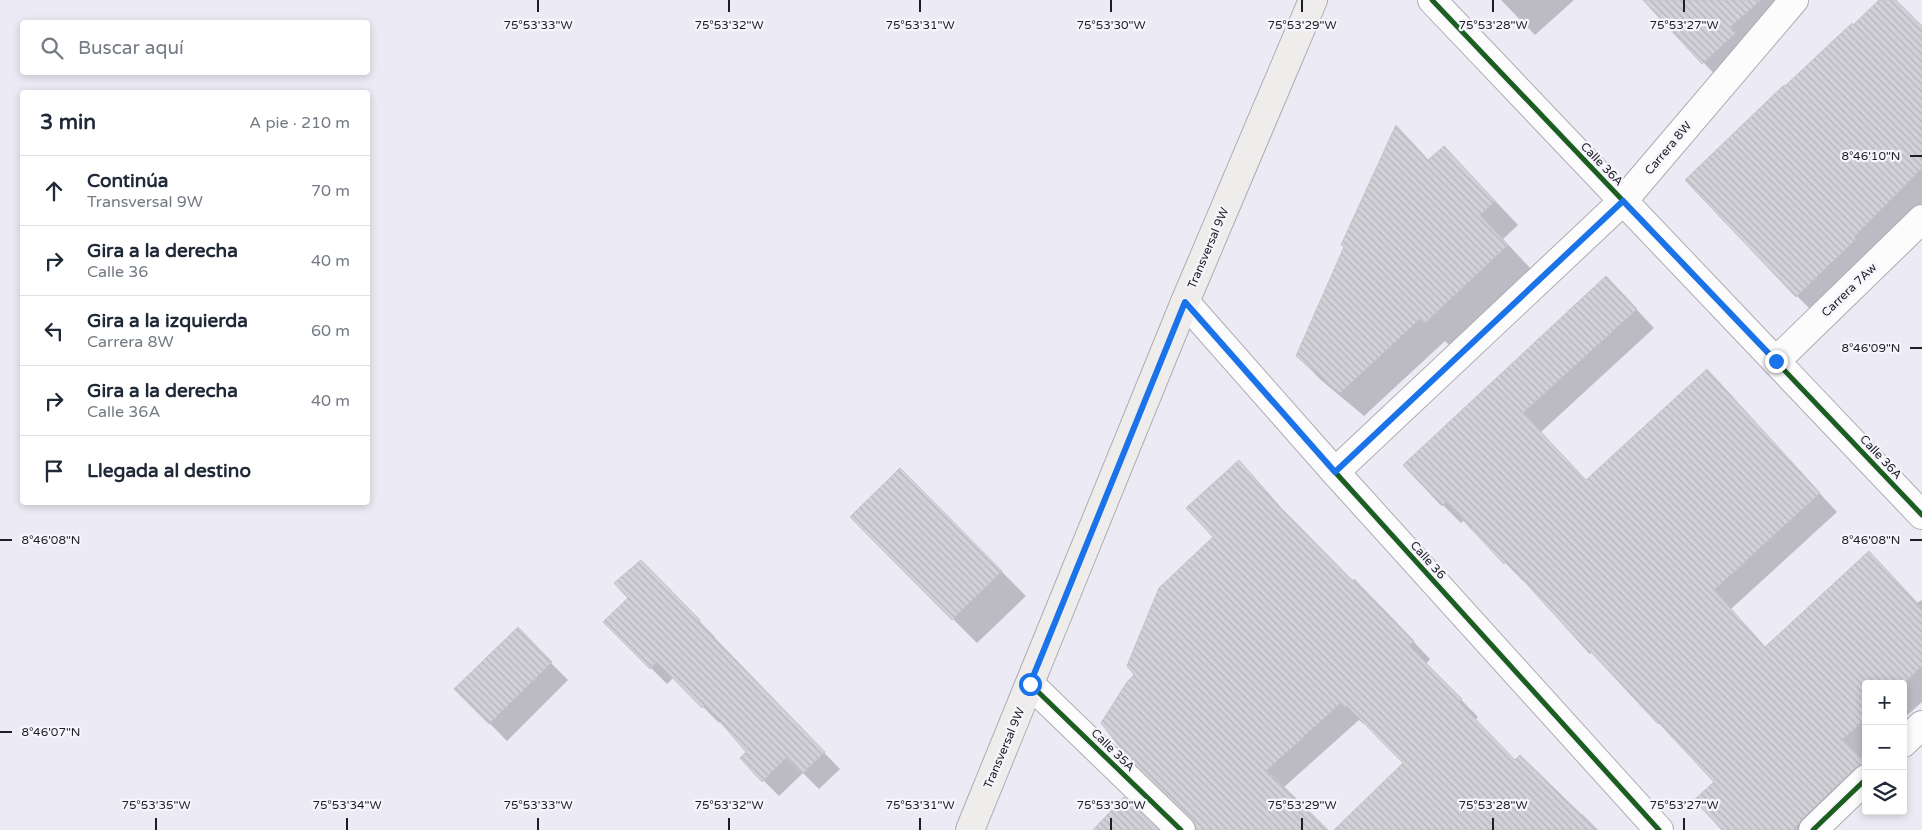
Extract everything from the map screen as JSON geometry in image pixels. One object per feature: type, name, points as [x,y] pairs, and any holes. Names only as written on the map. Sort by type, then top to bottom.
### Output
[{"type":"main road","name":"Transversal 9W","points":[[970,830],[1185,302],[1313,0]]},
{"type":"street","name":"Calle 36A","points":[[1432,0],[1922,515]]},
{"type":"street","name":"Carrera 8W","points":[[1335,472],[1623,201],[1794,0]]},
{"type":"street","name":"Carrera 7Aw","points":[[1776,361],[1922,219]]},
{"type":"street","name":"Calle 36","points":[[1185,302],[1335,472],[1659,830]]},
{"type":"street","name":"Calle 35A","points":[[1030,684],[1181,830]]},
{"type":"street","points":[[1907,739],[1922,725]]},
{"type":"street","points":[[1813,830],[1862,783]]},
{"type":"building","points":[[1643,0],[1761,0],[1730,27],[1736,33],[1702,64]]},
{"type":"building","points":[[1879,0],[1896,0],[1922,26],[1922,168],[1854,237],[1856,239],[1796,297],[1685,180],[1784,85]]},
{"type":"building","points":[[1396,125],[1428,160],[1444,146],[1495,201],[1480,215],[1508,245],[1425,323],[1420,319],[1340,393],[1296,356],[1344,247],[1341,245]]},
{"type":"building","points":[[1606,276],[1637,309],[1523,413],[1586,480],[1707,369],[1820,493],[1714,590],[1765,647],[1869,551],[1922,608],[1922,666],[1907,680],[1862,680],[1862,722],[1843,739],[1862,761],[1862,765],[1855,768],[1793,830],[1722,830],[1694,800],[1714,782],[1591,652],[1590,654],[1506,561],[1504,564],[1446,502],[1442,506],[1403,465]]},
{"type":"building","points":[[1239,460],[1280,507],[1414,641],[1409,646],[1462,699],[1459,702],[1515,760],[1520,755],[1597,830],[1334,830],[1403,763],[1347,706],[1345,708],[1341,703],[1267,770],[1328,830],[1196,830],[1196,825],[1192,819],[1125,754],[1101,723],[1127,682],[1134,675],[1127,666],[1159,588],[1213,537],[1186,508]]},
{"type":"building","points":[[900,468],[1002,571],[952,620],[850,517]]},
{"type":"building","points":[[641,560],[825,752],[802,774],[786,758],[762,782],[740,758],[746,752],[705,704],[702,708],[657,662],[650,669],[603,622],[628,598],[614,583]]},
{"type":"building","points":[[518,627],[552,662],[489,724],[454,689]]},
{"type":"building","points":[[1124,797],[1159,830],[1093,830]]},
{"type":"cycle path","points":[[1432,0],[1922,515]]},
{"type":"cycle path","points":[[1185,302],[1335,472],[1659,830]]},
{"type":"cycle path","points":[[1030,684],[1181,830]]},
{"type":"cycle path","points":[[1813,830],[1862,783]]},
{"type":"route","points":[[1030,684],[1185,302],[1335,472],[1623,201],[1776,361]]}]
